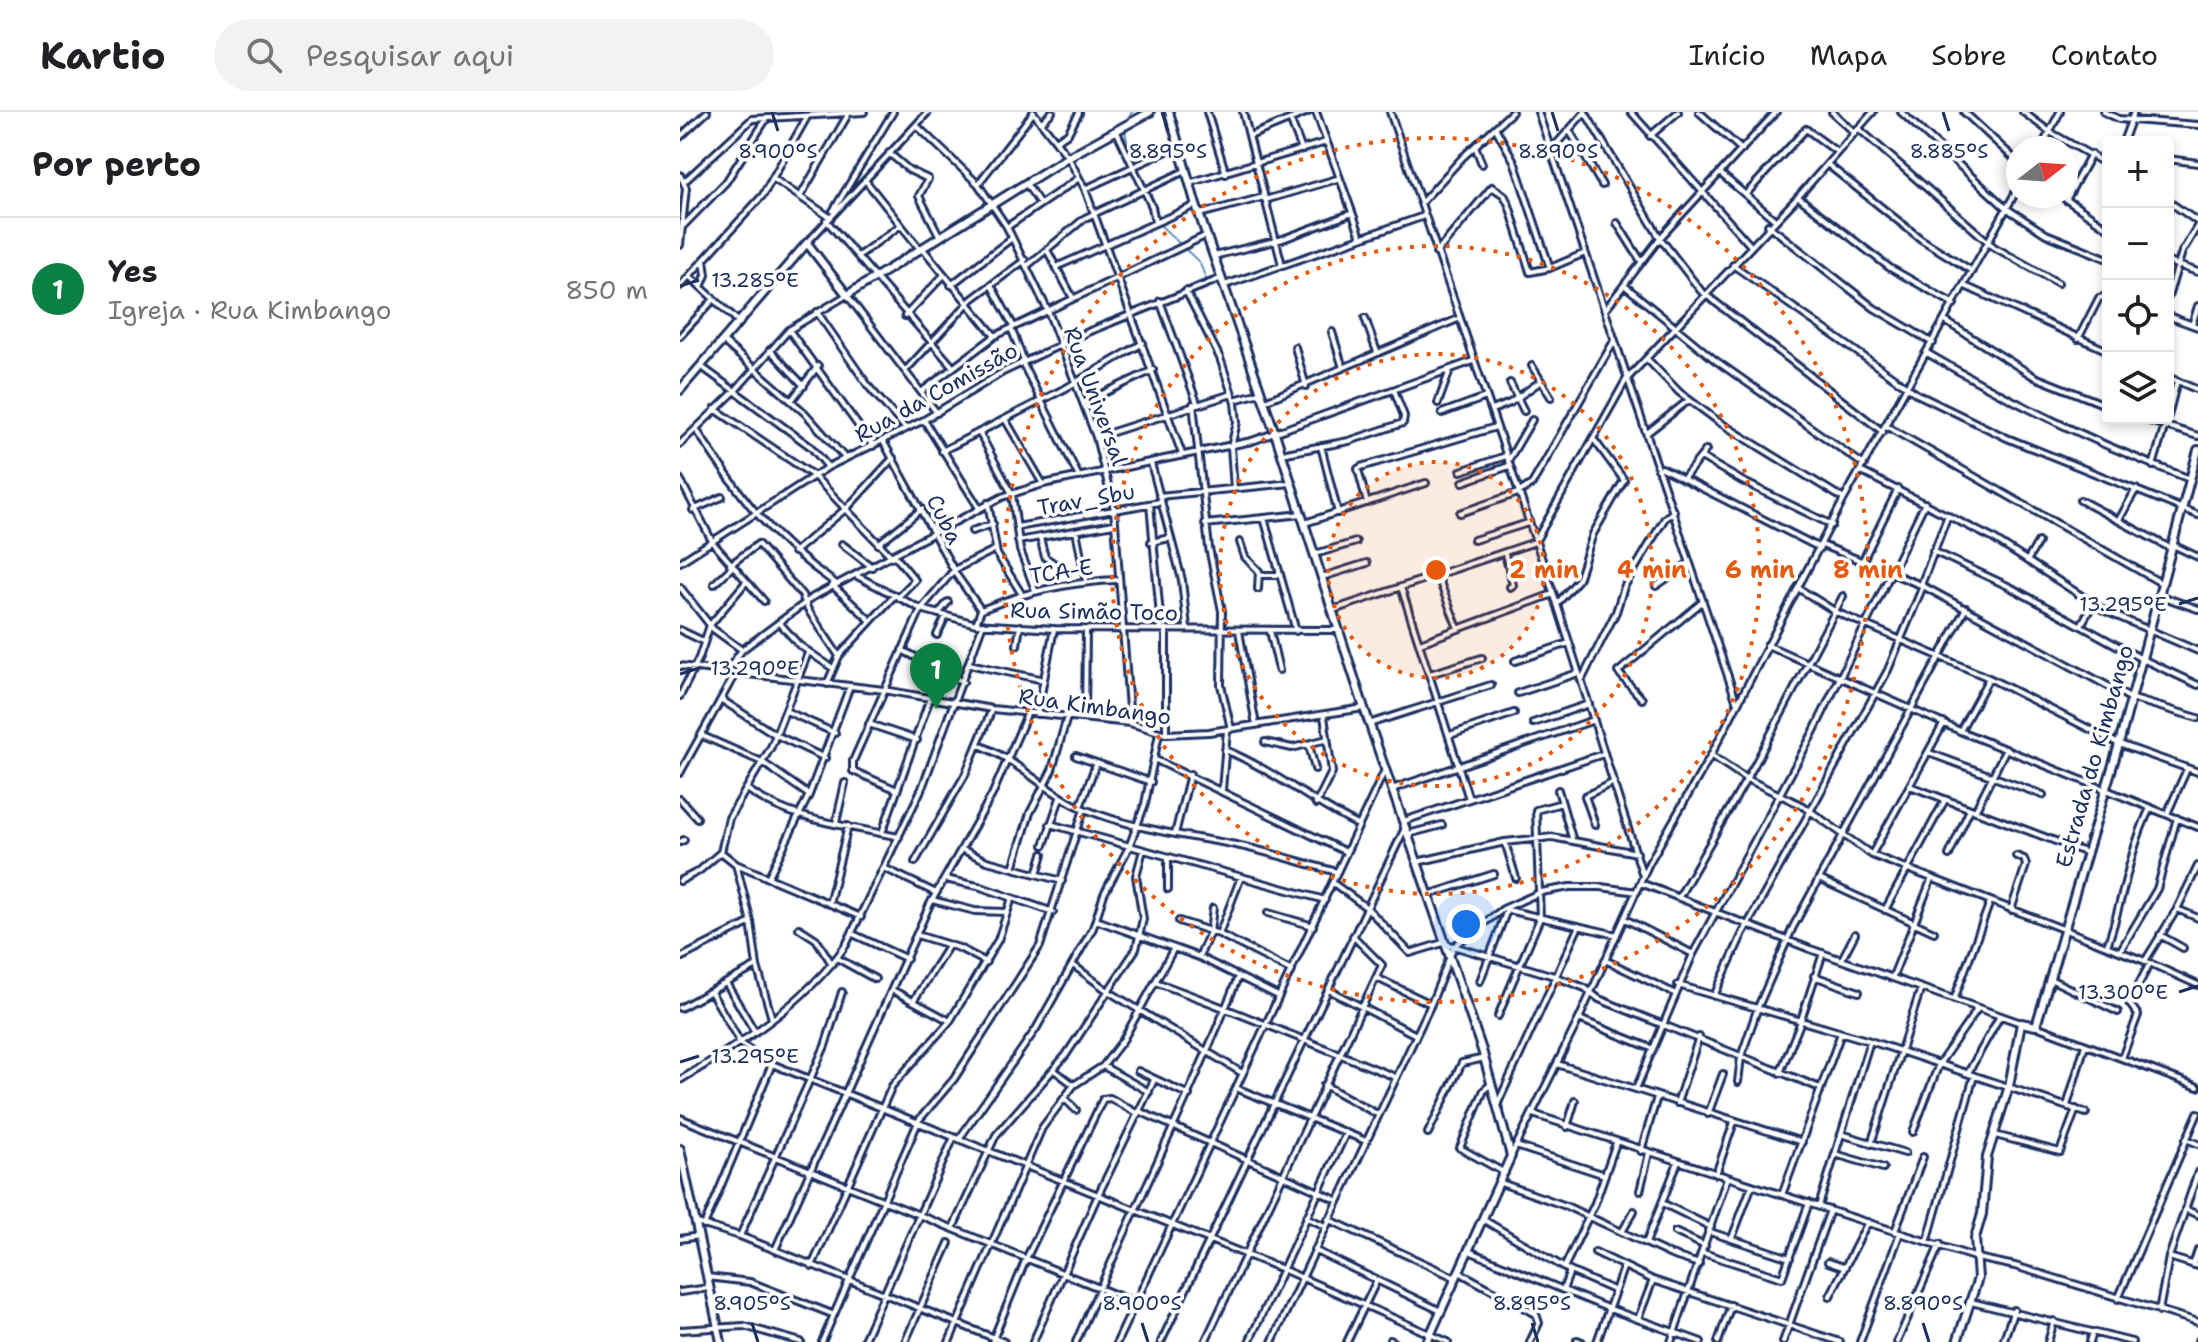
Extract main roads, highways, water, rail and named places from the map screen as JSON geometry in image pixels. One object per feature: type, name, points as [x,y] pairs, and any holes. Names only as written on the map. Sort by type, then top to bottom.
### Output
[{"type":"waterway","points":[[1126,123],[1132,112]]},
{"type":"waterway","points":[[1125,130],[1129,151],[1155,203],[1160,225],[1200,263],[1206,279],[1190,286],[1205,325]]},
{"type":"waterway","points":[[1214,341],[1239,404],[1236,441]]},
{"type":"waterway","points":[[1235,448],[1236,486]]},
{"type":"place","name":"Yes","points":[[936,709]]}]
